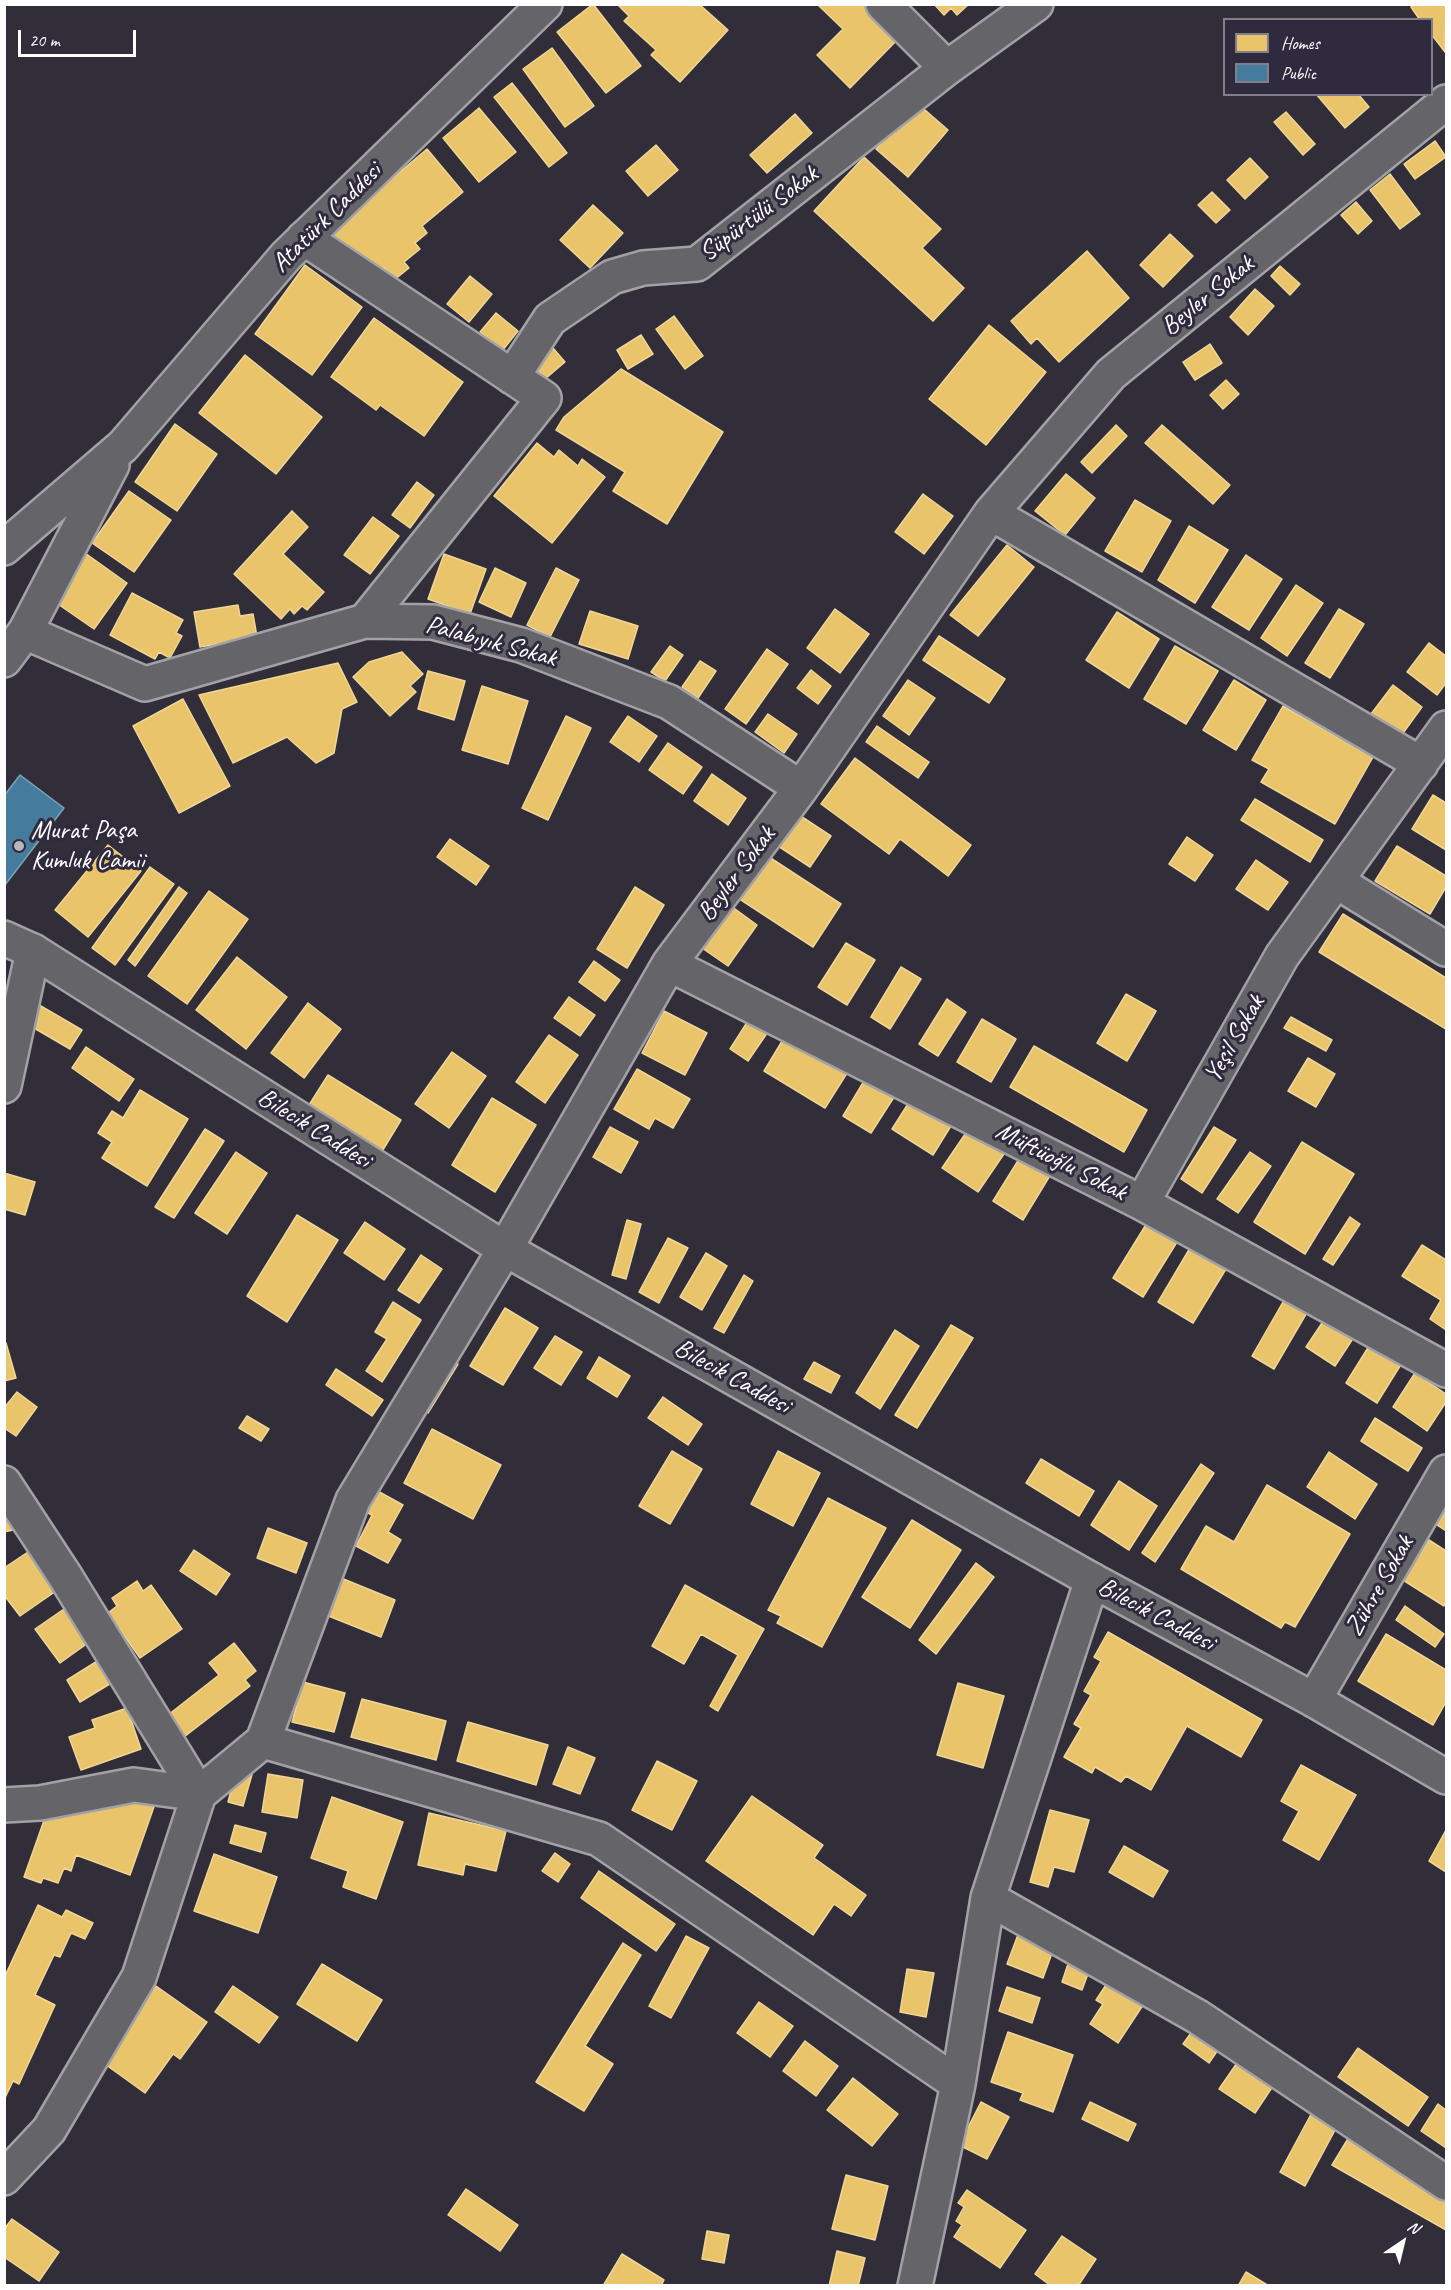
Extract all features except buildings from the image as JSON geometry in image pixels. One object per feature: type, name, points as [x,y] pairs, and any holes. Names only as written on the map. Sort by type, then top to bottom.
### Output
[{"type":"street","name":"Atatürk Caddesi","points":[[4,548],[123,446],[286,256],[545,4]]},
{"type":"street","points":[[883,4],[946,68]]},
{"type":"street","name":"Süpürtülü Sokak","points":[[512,377],[550,319],[612,277],[643,268],[697,264],[946,68],[1036,4]]},
{"type":"street","name":"Beyler Sokak","points":[[262,1741],[353,1500],[505,1249],[669,964],[801,788],[991,513],[1111,374],[1446,102]]},
{"type":"street","points":[[304,238],[544,398],[365,621]]},
{"type":"street","name":"Atatürk Caddesi","points":[[4,660],[15,626],[123,446]]},
{"type":"street","points":[[991,513],[1421,764]]},
{"type":"street","name":"Palabıyık Sokak","points":[[15,626],[145,684],[365,621],[433,622],[521,645],[669,702],[801,788]]},
{"type":"street","name":"Yeşil Sokak","points":[[1142,1203],[1282,956],[1446,728]]},
{"type":"street","points":[[1336,881],[1446,949]]},
{"type":"street","name":"Bilecik Caddesi","points":[[4,919],[19,945],[505,1249],[1092,1580],[1314,1700],[1446,1777]]},
{"type":"street","points":[[4,1086],[19,945]]},
{"type":"street","name":"Müftüoğlu Sokak","points":[[669,964],[1142,1203],[1446,1370]]},
{"type":"street","name":"Zühre Sokak","points":[[1314,1700],[1446,1472]]},
{"type":"street","points":[[4,1483],[65,1576],[198,1794]]},
{"type":"street","points":[[915,2286],[958,2084],[988,1898],[1092,1580]]},
{"type":"street","points":[[4,2178],[49,2130],[138,1977],[198,1794],[262,1741],[599,1839],[958,2084]]},
{"type":"street","points":[[4,1806],[40,1803],[134,1785],[198,1794]]},
{"type":"street","points":[[988,1898],[1198,2017],[1446,2183]]},
{"type":"place","name":"Murat Paşa Kumluk Camii","points":[[19,846]]}]
